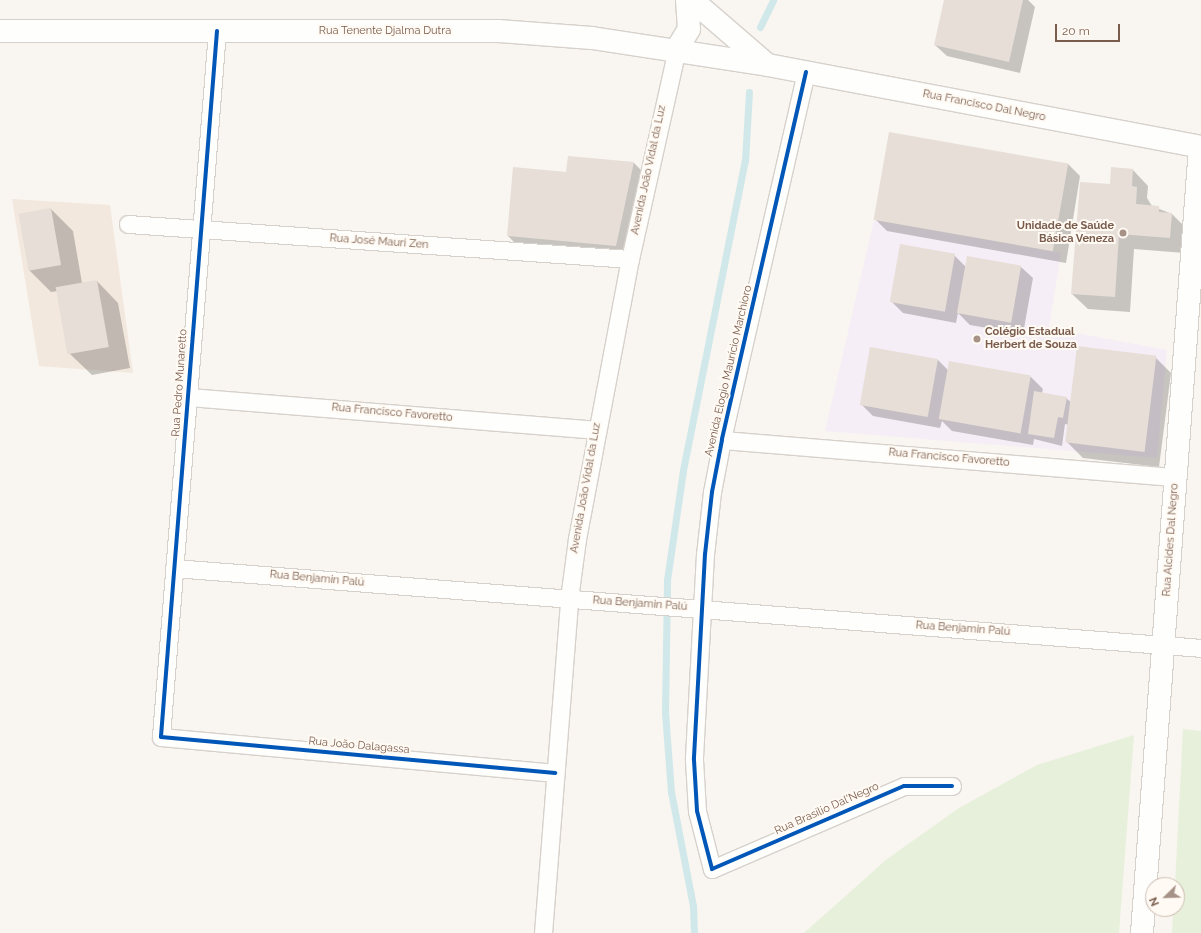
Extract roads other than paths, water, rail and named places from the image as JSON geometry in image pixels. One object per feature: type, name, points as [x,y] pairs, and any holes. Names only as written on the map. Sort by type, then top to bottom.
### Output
[{"type":"main road","points":[[677,50],[689,29],[686,0]]},
{"type":"main road","points":[[692,0],[768,65]]},
{"type":"main road","name":"Rua Tenente Djalma Dutra","points":[[0,31],[543,33],[677,50],[768,65]]},
{"type":"main road","name":"Rua Francisco Dal Negro","points":[[768,65],[1200,147]]},
{"type":"main road","name":"Rua Alcides Dal Negro","points":[[1142,933],[1200,147]]},
{"type":"street","name":"Rua Pedro Munaretto","points":[[161,737],[216,31]]},
{"type":"street","name":"Avenida João Vidal da Luz","points":[[542,933],[569,599],[582,503],[630,259],[677,50]]},
{"type":"street","name":"Avenida Elogio Maurício Marchioro","points":[[712,869],[700,825],[694,787],[707,528],[722,440],[806,72]]},
{"type":"street","name":"Rua José Mauri Zen","points":[[128,224],[630,259]]},
{"type":"street","name":"Rua Francisco Favoretto","points":[[188,397],[596,430]]},
{"type":"street","name":"Rua Francisco Favoretto","points":[[722,440],[1176,477]]},
{"type":"street","name":"Rua Benjamin Palú","points":[[174,568],[1201,648]]},
{"type":"street","name":"Rua João Dalagassa","points":[[161,737],[555,773]]},
{"type":"street","name":"Rua Brasílio Dal'Negro","points":[[712,869],[899,788],[914,785],[952,786]]},
{"type":"waterway","points":[[760,27],[773,0]]},
{"type":"waterway","points":[[694,933],[693,906],[671,792],[665,712],[667,580],[683,470],[745,161],[749,92]]},
{"type":"place","name":"Unidade de Saúde Básica Veneza","points":[[1123,233]]},
{"type":"place","name":"Colégio Estadual Herbert de Souza","points":[[977,339]]}]
